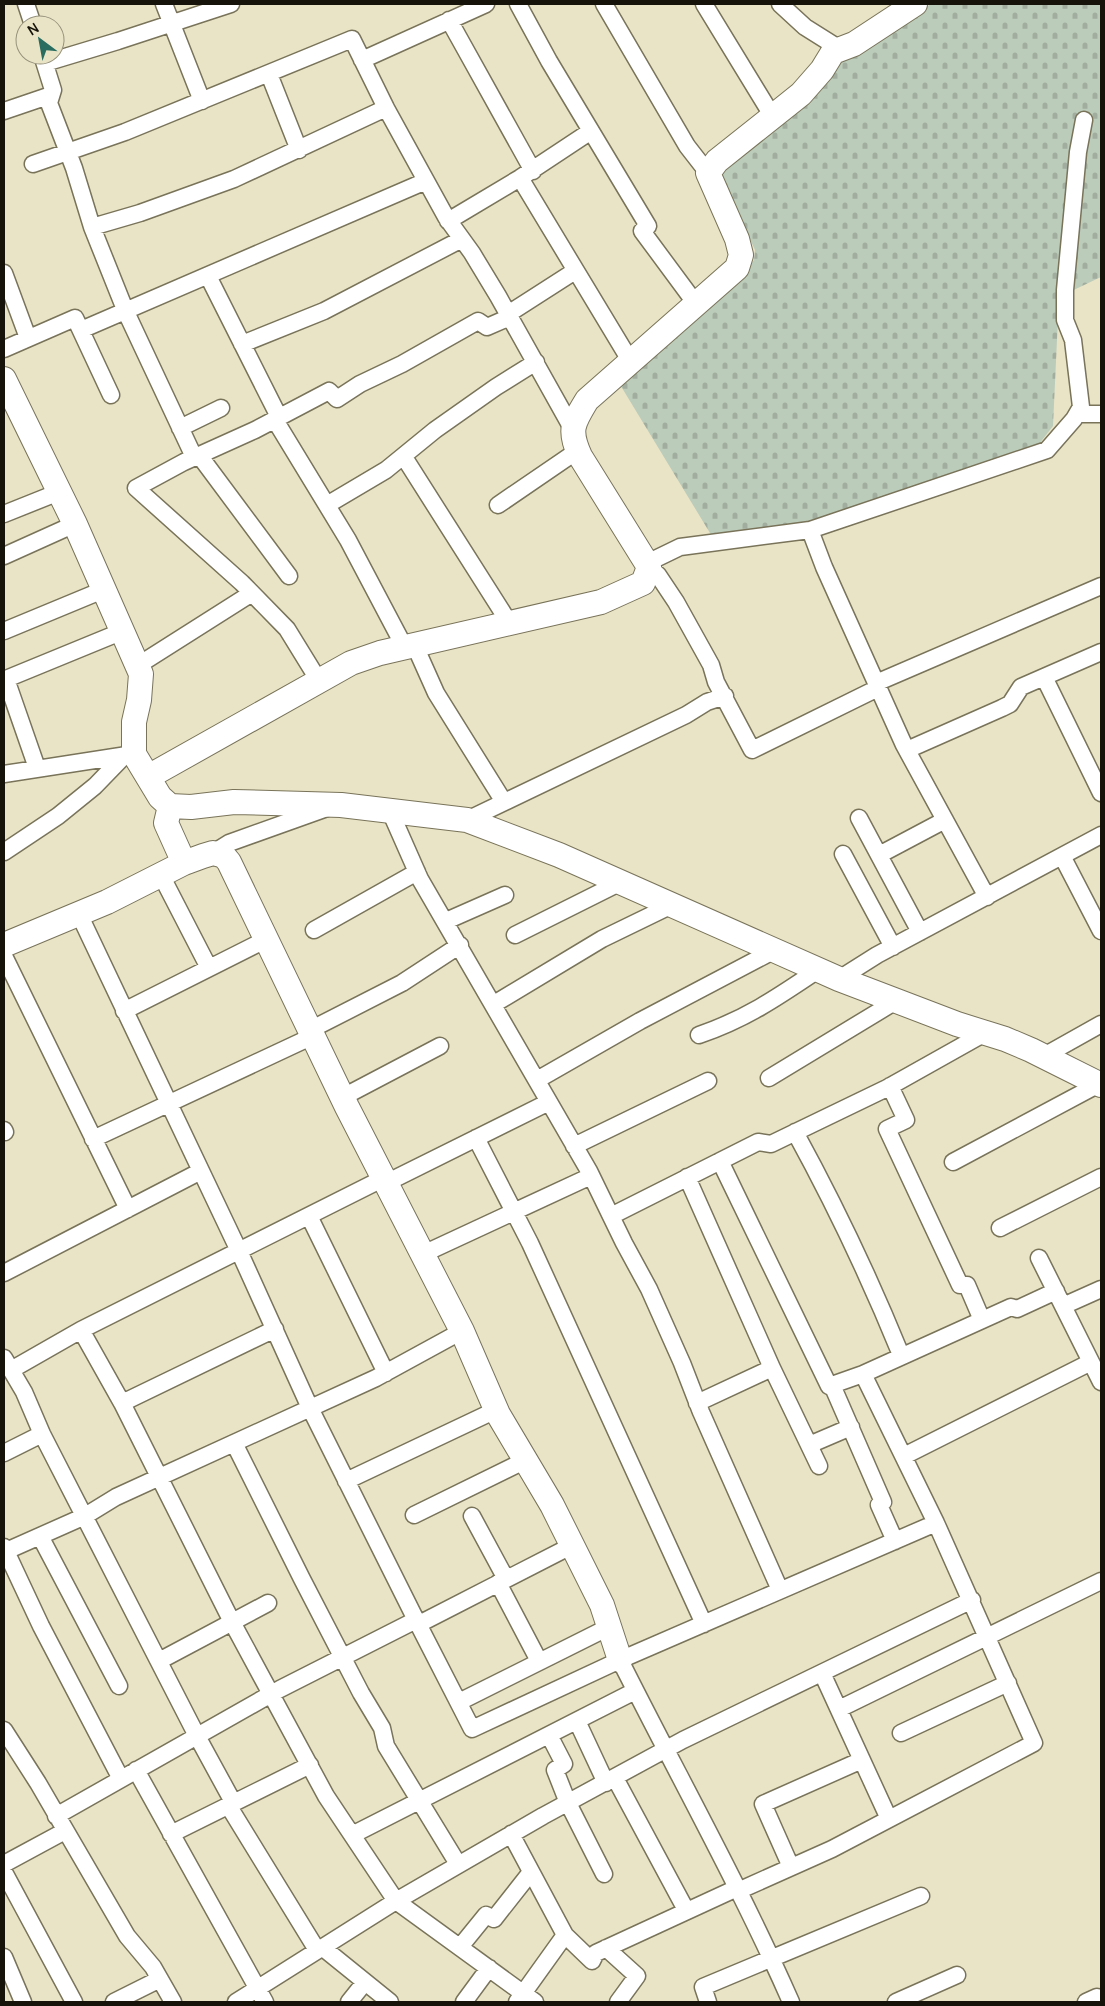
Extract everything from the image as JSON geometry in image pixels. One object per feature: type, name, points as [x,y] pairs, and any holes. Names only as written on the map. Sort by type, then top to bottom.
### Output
[{"type":"street","points":[[164,4],[202,101]]},
{"type":"street","points":[[65,54],[118,42],[231,4]]},
{"type":"street","points":[[362,60],[486,4]]},
{"type":"street","points":[[518,4],[549,61],[648,226],[642,231],[696,304]]},
{"type":"street","points":[[575,441],[573,423],[587,400],[737,268],[741,255],[737,239],[708,173],[687,146],[604,4]]},
{"type":"street","points":[[704,4],[773,117]]},
{"type":"street","points":[[780,4],[805,27],[840,49]]},
{"type":"street","points":[[708,173],[717,161],[802,94],[822,70],[833,52],[854,44],[913,4]]},
{"type":"street","points":[[449,20],[575,271],[631,362]]},
{"type":"street","points":[[33,164],[125,132],[352,40],[386,108],[448,221],[462,239],[509,315],[536,362],[575,441],[648,565],[658,575],[676,602],[711,665],[716,682],[752,750],[877,685],[1101,586]]},
{"type":"street","points":[[45,65],[53,90],[49,103],[68,151],[92,227],[126,312],[180,428],[196,456],[289,576]]},
{"type":"street","points":[[269,74],[299,150]]},
{"type":"street","points":[[4,111],[51,95]]},
{"type":"street","points":[[92,227],[140,213],[234,179],[386,108]]},
{"type":"street","points":[[148,777],[351,663],[380,653],[601,602],[643,583],[648,565],[680,547],[810,530],[1047,450],[1081,407],[1073,340],[1065,320],[1065,290],[1078,152],[1084,120]]},
{"type":"street","points":[[448,221],[526,175],[591,131]]},
{"type":"street","points":[[81,330],[426,181]]},
{"type":"street","points":[[242,344],[324,311],[462,239]]},
{"type":"street","points":[[319,681],[287,629],[252,593],[136,488],[196,456],[330,391],[337,399],[360,384],[402,364],[478,321],[487,327],[509,315],[575,271]]},
{"type":"street","points":[[4,273],[28,338]]},
{"type":"street","points":[[208,276],[277,418],[436,693],[504,802]]},
{"type":"street","points":[[4,349],[75,318],[111,395]]},
{"type":"street","points":[[328,505],[386,470],[435,430],[496,387],[536,362]]},
{"type":"street","points":[[4,379],[75,524],[141,674],[140,700],[134,722],[130,754],[58,816],[4,852]]},
{"type":"street","points":[[180,428],[221,408]]},
{"type":"street","points":[[1076,414],[1101,414]]},
{"type":"street","points":[[498,505],[575,441]]},
{"type":"street","points":[[404,457],[510,624]]},
{"type":"street","points":[[4,514],[59,492]]},
{"type":"street","points":[[4,556],[75,524]]},
{"type":"street","points":[[810,530],[824,568],[907,750],[987,897]]},
{"type":"street","points":[[4,631],[103,590]]},
{"type":"street","points":[[137,666],[252,593]]},
{"type":"street","points":[[37,768],[6,679],[123,631]]},
{"type":"street","points":[[907,750],[1010,704],[1021,686],[1101,652]]},
{"type":"street","points":[[1044,676],[1101,793]]},
{"type":"street","points":[[467,820],[686,715],[707,702],[725,696]]},
{"type":"street","points":[[4,774],[130,754]]},
{"type":"street","points":[[130,754],[148,777],[160,797],[170,806],[191,807],[234,802],[337,805],[467,820],[559,855],[829,974],[896,1001],[1005,1039],[1044,1056],[1100,1085]]},
{"type":"street","points":[[128,1209],[93,1139],[4,947],[79,914],[184,863],[213,853],[229,843],[337,805]]},
{"type":"street","points":[[170,806],[166,823],[184,863]]},
{"type":"street","points":[[390,811],[417,872],[591,1176],[649,1288],[682,1363],[697,1403],[780,1590]]},
{"type":"street","points":[[859,818],[920,932]]},
{"type":"street","points":[[879,855],[945,820]]},
{"type":"street","points":[[699,1035],[728,1026],[829,974],[892,947],[1101,835]]},
{"type":"street","points":[[213,853],[224,856],[229,862],[342,1097],[462,1331],[496,1410],[552,1505],[602,1605],[620,1660],[665,1751],[738,1889],[792,2002]]},
{"type":"street","points":[[843,854],[892,947]]},
{"type":"street","points":[[1062,856],[1101,931]]},
{"type":"street","points":[[314,930],[417,872]]},
{"type":"street","points":[[161,875],[209,968]]},
{"type":"street","points":[[515,935],[621,882]]},
{"type":"street","points":[[446,922],[506,895]]},
{"type":"street","points":[[494,1004],[602,939],[672,904]]},
{"type":"street","points":[[79,914],[239,1251],[310,1408],[472,1729],[620,1660],[936,1523]]},
{"type":"street","points":[[124,1011],[267,939]]},
{"type":"street","points":[[93,1139],[312,1033],[402,983],[460,945]]},
{"type":"street","points":[[537,1080],[640,1021],[775,950]]},
{"type":"street","points":[[770,1078],[896,1001]]},
{"type":"street","points":[[1044,1056],[1101,1024]]},
{"type":"street","points":[[611,1216],[758,1142],[771,1144],[890,1086],[985,1033]]},
{"type":"street","points":[[342,1097],[440,1046]]},
{"type":"street","points":[[574,1146],[708,1081]]},
{"type":"street","points":[[953,1162],[1100,1085]]},
{"type":"street","points":[[890,1086],[906,1120],[887,1129],[960,1285],[967,1285],[982,1320]]},
{"type":"street","points":[[390,2002],[320,1949],[230,1804],[42,1434],[24,1392],[6,1363],[81,1330],[309,1216],[549,1102]]},
{"type":"street","points":[[795,1132],[830,1196],[870,1279],[901,1355]]},
{"type":"street","points":[[476,1138],[514,1212],[611,1418],[704,1624]]},
{"type":"street","points":[[720,1161],[829,1386],[863,1374],[901,1355],[1010,1307],[1017,1309],[1056,1291]]},
{"type":"street","points":[[4,1273],[200,1170]]},
{"type":"street","points":[[423,1254],[591,1176]]},
{"type":"street","points":[[1000,1228],[1101,1177]]},
{"type":"street","points":[[688,1178],[772,1368],[819,1466]]},
{"type":"street","points":[[309,1216],[386,1373]]},
{"type":"street","points":[[1039,1258],[1101,1382]]},
{"type":"street","points":[[1064,1306],[1101,1289]]},
{"type":"street","points":[[122,1403],[274,1329]]},
{"type":"street","points":[[81,1330],[161,1477],[232,1622],[326,1796],[396,1901],[489,1968],[525,1999],[565,1935]]},
{"type":"street","points":[[120,1779],[4,1550],[85,1516],[116,1498],[386,1373],[462,1331]]},
{"type":"street","points":[[904,1456],[1091,1362]]},
{"type":"street","points":[[697,1403],[772,1368]]},
{"type":"street","points":[[510,1834],[565,1935],[592,1961],[596,1953],[606,1948],[686,1910],[832,1848],[1034,1743],[972,1600],[863,1374]]},
{"type":"street","points":[[832,1385],[883,1502],[880,1505],[895,1541]]},
{"type":"street","points":[[346,1481],[496,1410]]},
{"type":"street","points":[[810,1446],[851,1427]]},
{"type":"street","points":[[4,1453],[42,1434]]},
{"type":"street","points":[[234,1443],[302,1579],[382,1728],[386,1746],[458,1864]]},
{"type":"street","points":[[414,1515],[526,1460]]},
{"type":"street","points":[[472,1516],[538,1661]]},
{"type":"street","points":[[40,1536],[119,1686]]},
{"type":"street","points":[[56,1816],[272,1694],[343,1657],[502,1581],[572,1545]]},
{"type":"street","points":[[838,1709],[1101,1581]]},
{"type":"street","points":[[236,2002],[261,1996],[320,1949],[396,1901],[510,1834],[684,1740],[972,1600]]},
{"type":"street","points":[[159,1661],[268,1603]]},
{"type":"street","points":[[459,1702],[538,1661],[610,1627]]},
{"type":"street","points":[[822,1673],[889,1819]]},
{"type":"street","points":[[901,1733],[1008,1683]]},
{"type":"street","points":[[352,1835],[635,1690]]},
{"type":"street","points":[[577,1721],[686,1910]]},
{"type":"street","points":[[4,1730],[127,1936],[153,1967],[173,2002]]},
{"type":"street","points":[[548,1735],[564,1764],[555,1770],[568,1803],[604,1874]]},
{"type":"street","points":[[791,1867],[763,1804],[862,1760]]},
{"type":"street","points":[[171,1834],[310,1765]]},
{"type":"street","points":[[136,1770],[261,1996]]},
{"type":"street","points":[[4,1864],[65,1831]]},
{"type":"street","points":[[4,1872],[74,2002]]},
{"type":"street","points":[[460,1947],[486,1916],[494,1920],[531,1872]]},
{"type":"street","points":[[708,2002],[703,1987],[772,1960],[921,1896]]},
{"type":"street","points":[[606,1948],[638,1976],[618,2002]]},
{"type":"street","points":[[5,1965],[23,2002]]},
{"type":"street","points":[[464,2002],[489,1968]]},
{"type":"street","points":[[896,2002],[956,1975]]},
{"type":"street","points":[[114,2002],[160,1979]]},
{"type":"street","points":[[349,2002],[365,1982]]},
{"type":"green space","points":[[931,4],[1101,4],[1101,277],[1059,297],[1053,426],[1036,448],[801,525],[713,538],[619,383],[745,271],[754,260],[755,250],[719,172],[842,59]]}]
